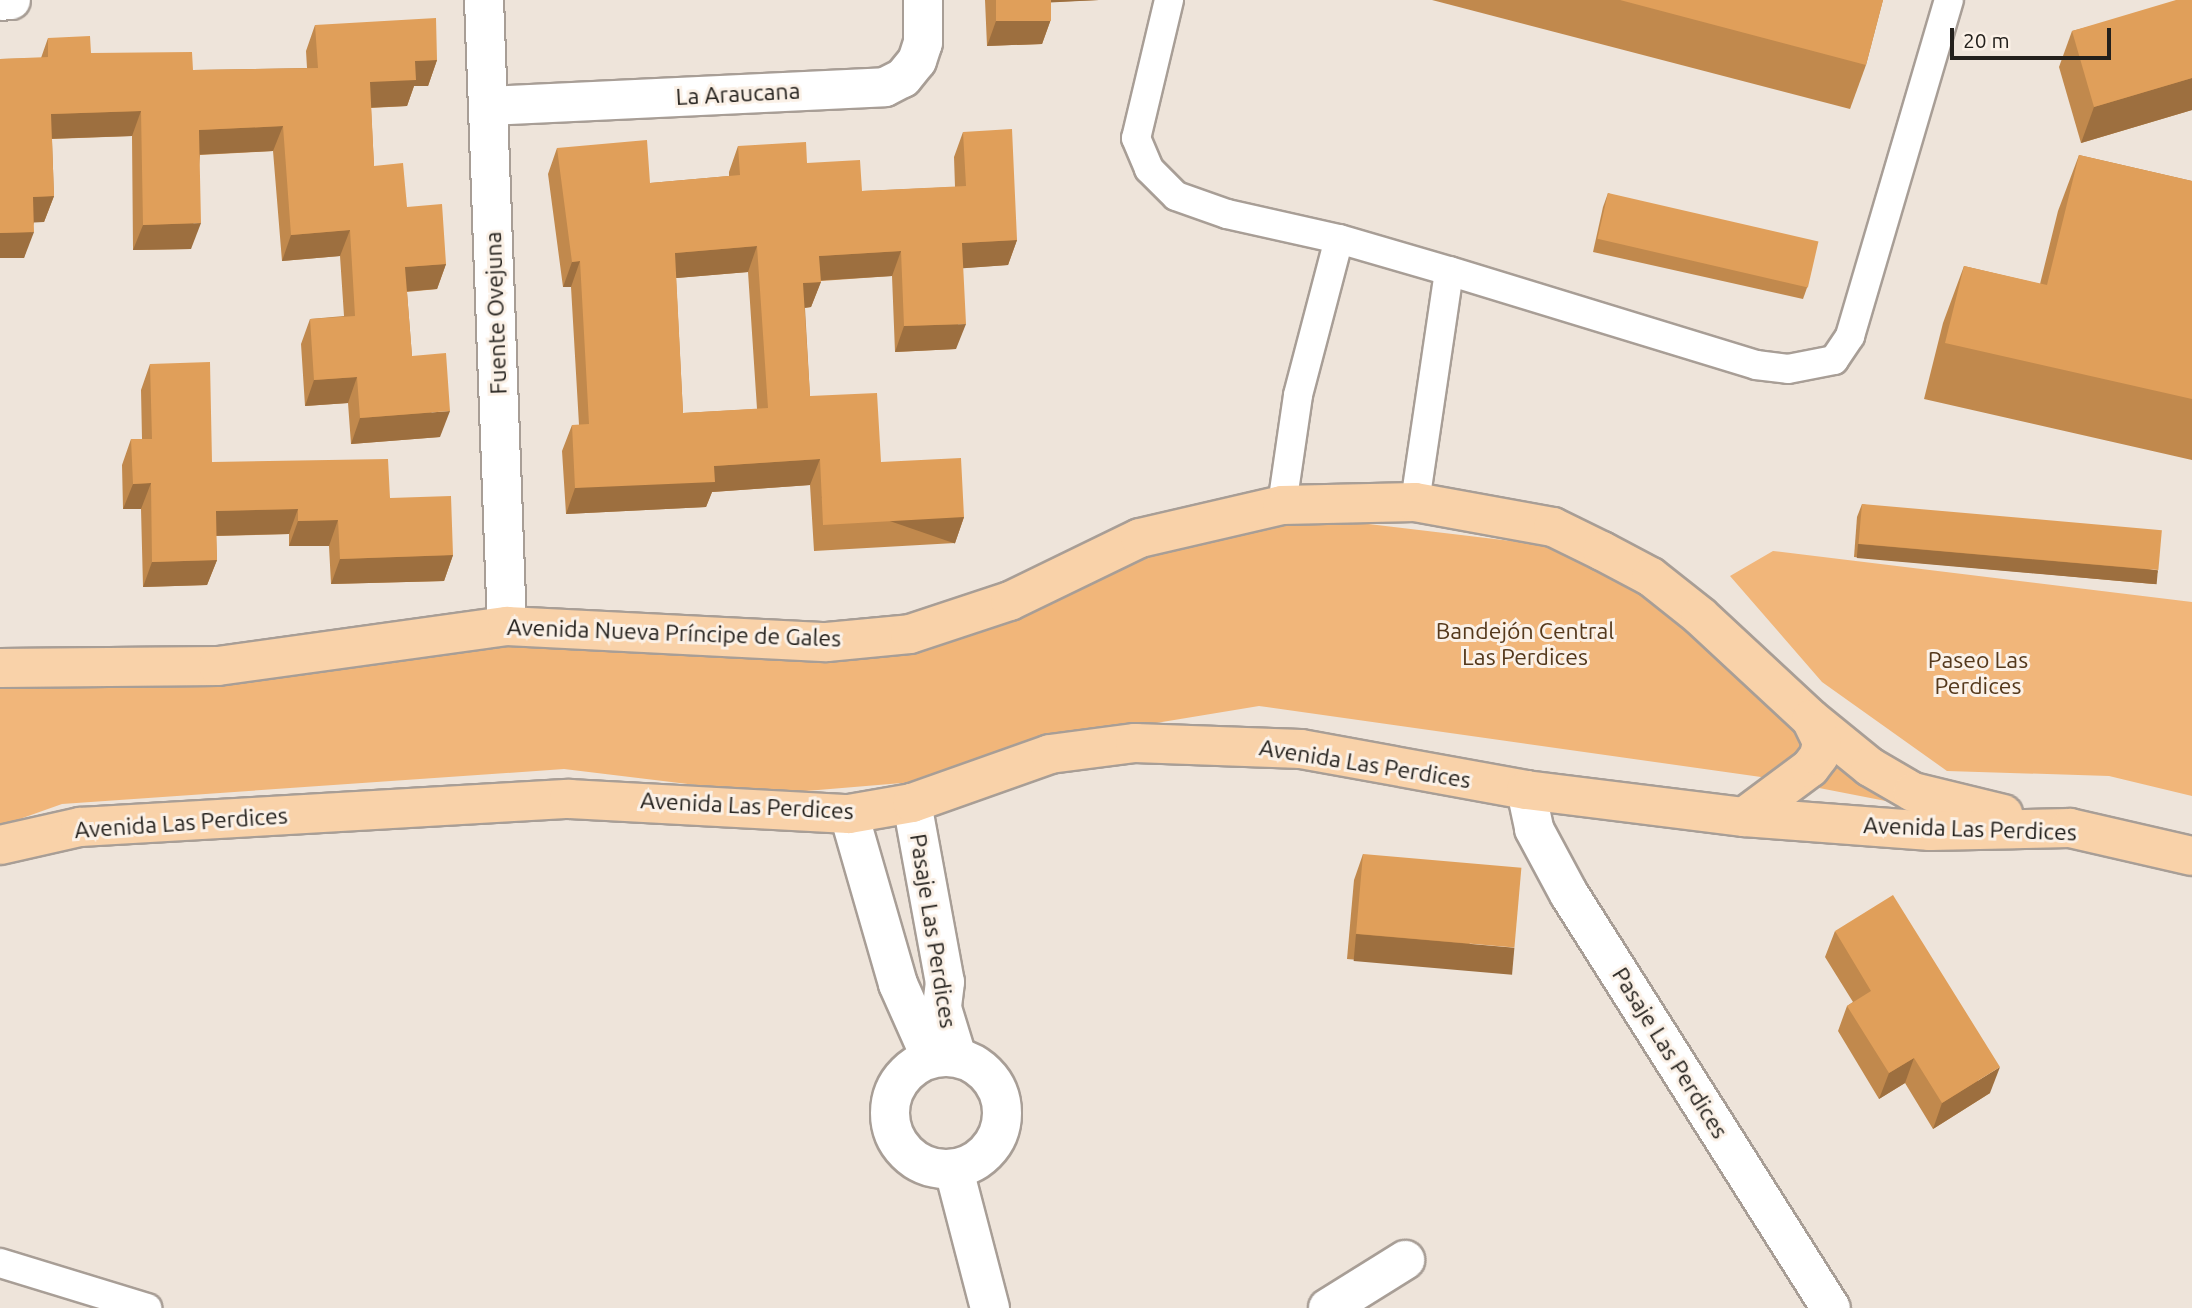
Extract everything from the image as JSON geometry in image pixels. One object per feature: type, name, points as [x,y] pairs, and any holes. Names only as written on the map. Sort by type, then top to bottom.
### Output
[{"type":"main road","name":"Avenida Nueva Príncipe de Gales","points":[[0,668],[218,666],[507,626],[827,642],[910,634],[1010,601],[1140,538],[1282,505],[1415,502],[1553,527],[1651,577],[1700,616],[1811,719],[1870,767],[1913,792],[2070,828]]},
{"type":"main road","points":[[1744,817],[1810,768],[1819,755],[1822,742],[1811,719]]},
{"type":"main road","name":"Avenida Las Perdices","points":[[0,845],[80,827],[569,799],[849,814],[912,803],[1050,754],[1135,743],[1301,749],[1526,790],[1744,817],[1930,831],[2070,828],[2192,856]]},
{"type":"street","points":[[0,1],[11,0]]},
{"type":"street","name":"Fuente Ovejuna","points":[[484,0],[507,626]]},
{"type":"street","name":"La Araucana","points":[[488,106],[885,87],[903,78],[917,61],[923,43],[923,0]]},
{"type":"street","name":"Pasaje Las Perdices","points":[[1526,790],[1534,829],[1569,894],[1831,1308]]},
{"type":"street","name":"Pasaje Las Perdices","points":[[912,803],[945,982],[942,1008],[944,1058]]},
{"type":"street","name":"Pasaje Las Perdices","points":[[849,814],[898,985],[944,1058]]},
{"type":"street","name":"Pasaje Las Perdices","points":[[944,1058],[980,1069],[996,1089],[1002,1115],[996,1140],[978,1160],[954,1170],[926,1167],[902,1150],[890,1126],[891,1097],[906,1073],[944,1058]]},
{"type":"street","points":[[954,1170],[990,1308]]},
{"type":"street","points":[[1328,1308],[1405,1260]]},
{"type":"lane","points":[[1169,0],[1138,116],[1139,153],[1160,184],[1194,205],[1339,239],[1756,365],[1788,369],[1834,360],[1850,336],[1949,0]]},
{"type":"lane","points":[[1282,505],[1298,395],[1339,239]]},
{"type":"lane","points":[[1415,502],[1449,271]]},
{"type":"lane","points":[[0,1263],[146,1308]]},
{"type":"green space","name":"Bandejón Central Las Perdices","points":[[1267,512],[1563,547],[1689,620],[1782,716],[2004,824],[1768,778],[1259,706],[1047,741],[914,782],[770,794],[564,769],[62,804],[0,826],[0,676],[562,626],[827,651],[1143,546]]},
{"type":"green space","name":"Paseo Las Perdices","points":[[1773,551],[2192,602],[2192,796],[2109,776],[1947,771],[1822,682],[1730,576]]},
{"type":"building","points":[[996,0],[1051,0],[1051,21],[996,21]]},
{"type":"building","points":[[1620,0],[1883,0],[1866,65]]},
{"type":"building","points":[[2176,0],[2192,0],[2192,78],[2094,107],[2072,31]]},
{"type":"building","points":[[436,18],[437,60],[415,61],[416,80],[370,82],[374,166],[403,163],[407,207],[442,204],[446,264],[405,267],[412,356],[446,353],[450,411],[360,418],[357,377],[314,380],[310,319],[355,316],[350,230],[291,235],[283,126],[199,130],[201,223],[143,225],[141,111],[51,114],[54,196],[33,197],[34,232],[0,233],[0,59],[48,57],[48,38],[90,36],[91,53],[192,52],[193,70],[318,68],[315,25]]},
{"type":"building","points":[[1012,129],[1017,240],[962,243],[966,324],[904,326],[901,251],[819,256],[821,282],[803,283],[810,396],[877,393],[881,462],[961,458],[964,517],[823,525],[820,459],[714,466],[715,482],[575,488],[572,425],[589,424],[580,261],[572,262],[557,148],[647,140],[650,183],[740,175],[738,146],[806,142],[807,163],[860,160],[862,191],[966,186],[963,132]],"holes":[[[757,246],[768,408],[683,413],[675,253]]]},
{"type":"building","points":[[2079,155],[2192,181],[2192,399],[1945,343],[1964,266],[2047,285]]},
{"type":"building","points":[[1608,193],[1818,242],[1808,287],[1597,239]]},
{"type":"building","points":[[210,362],[212,462],[388,459],[390,498],[451,496],[453,555],[340,559],[338,520],[298,521],[298,509],[216,511],[217,560],[152,562],[151,483],[133,484],[131,439],[152,439],[150,364]]},
{"type":"building","points":[[1862,504],[2162,530],[2158,570],[1859,544]]},
{"type":"building","points":[[1363,854],[1521,868],[1514,948],[1356,934]]},
{"type":"building","points":[[1893,895],[2000,1067],[1942,1103],[1914,1058],[1889,1073],[1847,1006],[1871,991],[1835,931]]}]
